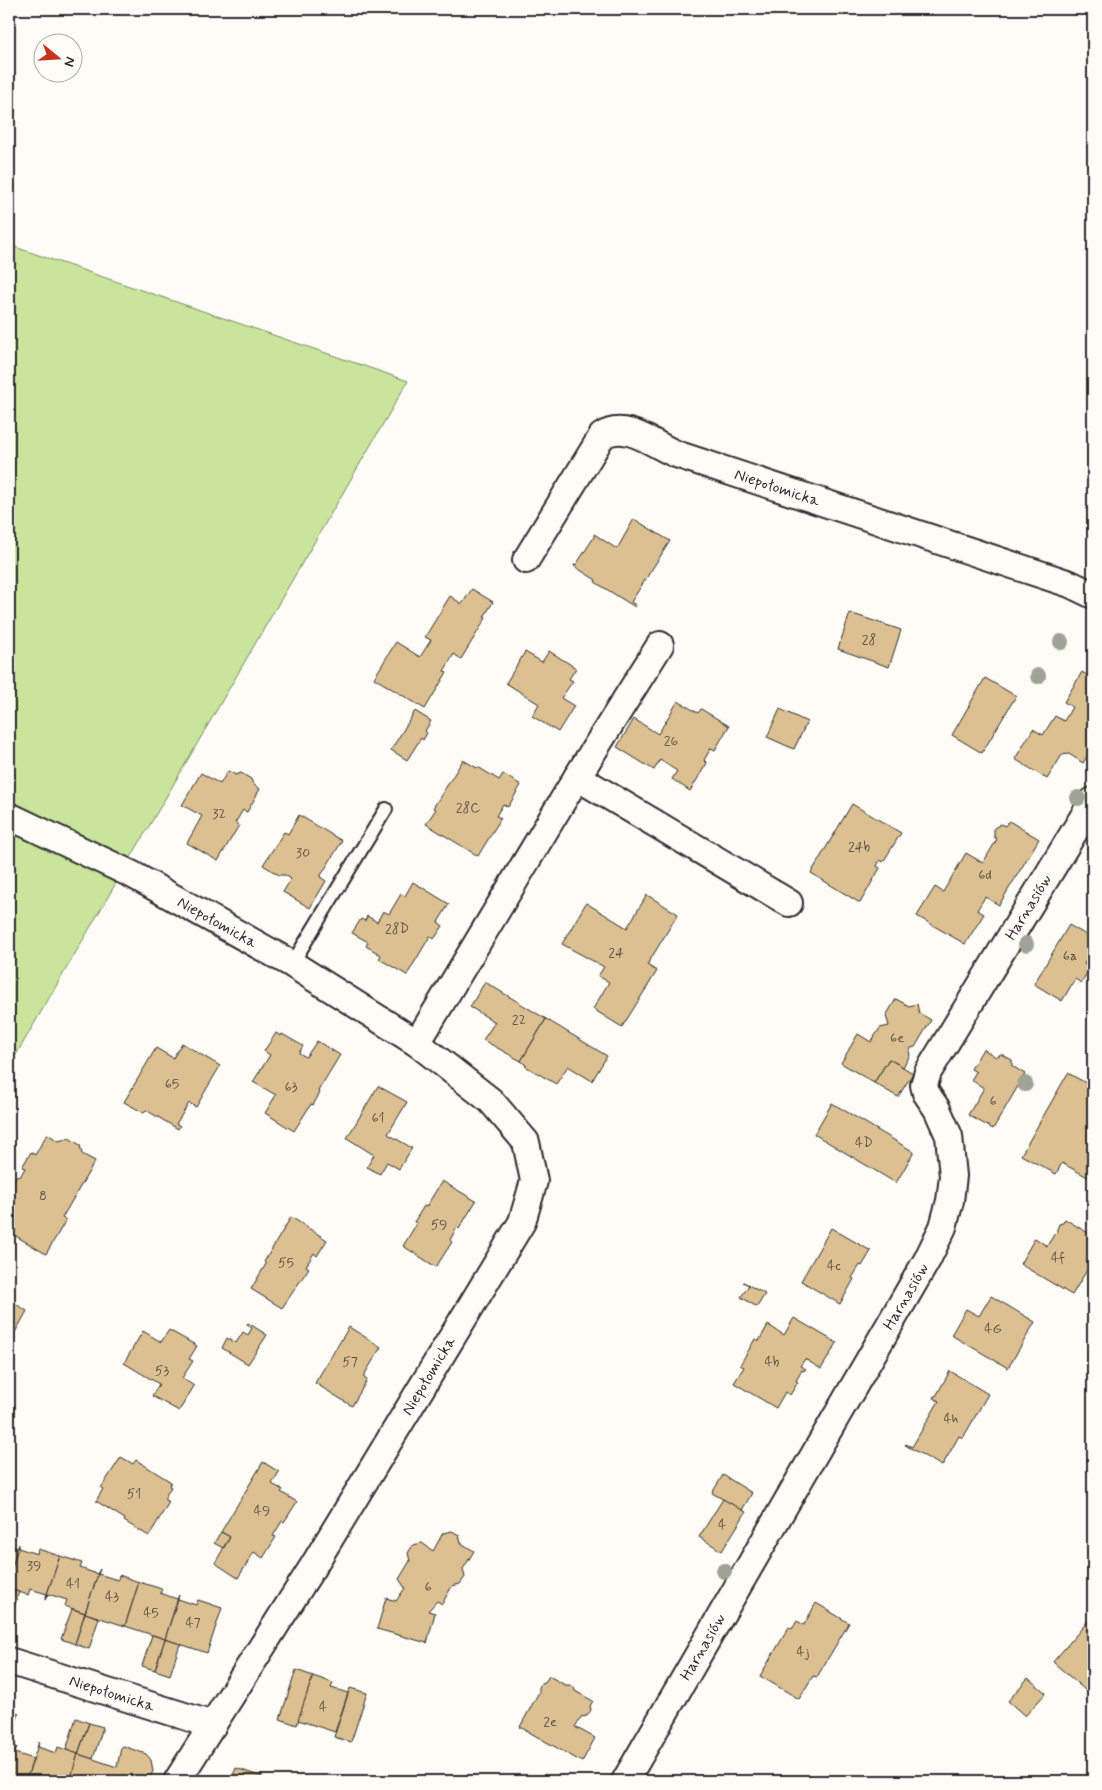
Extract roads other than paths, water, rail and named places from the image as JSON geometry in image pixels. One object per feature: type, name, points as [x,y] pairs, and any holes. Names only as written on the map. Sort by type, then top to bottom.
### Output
[{"type":"street","name":"Niepołomicka","points":[[526,560],[602,436],[610,430],[621,430],[632,433],[676,454],[1070,584],[1093,595]]},
{"type":"street","points":[[417,1043],[576,777],[660,644]]},
{"type":"street","points":[[576,777],[790,903]]},
{"type":"street","name":"Harnasiów","points":[[625,1781],[927,1260],[943,1227],[950,1201],[953,1176],[951,1150],[944,1120],[926,1093],[924,1085],[928,1072],[1093,801]]},
{"type":"street","name":"Niepołomicka","points":[[9,816],[133,875],[292,964],[417,1043],[491,1101],[526,1142],[534,1180],[522,1222],[380,1457],[178,1781]]},
{"type":"street","name":"Niepołomicka","points":[[9,1661],[213,1726]]},
{"type":"lane","points":[[292,964],[386,809]]}]
